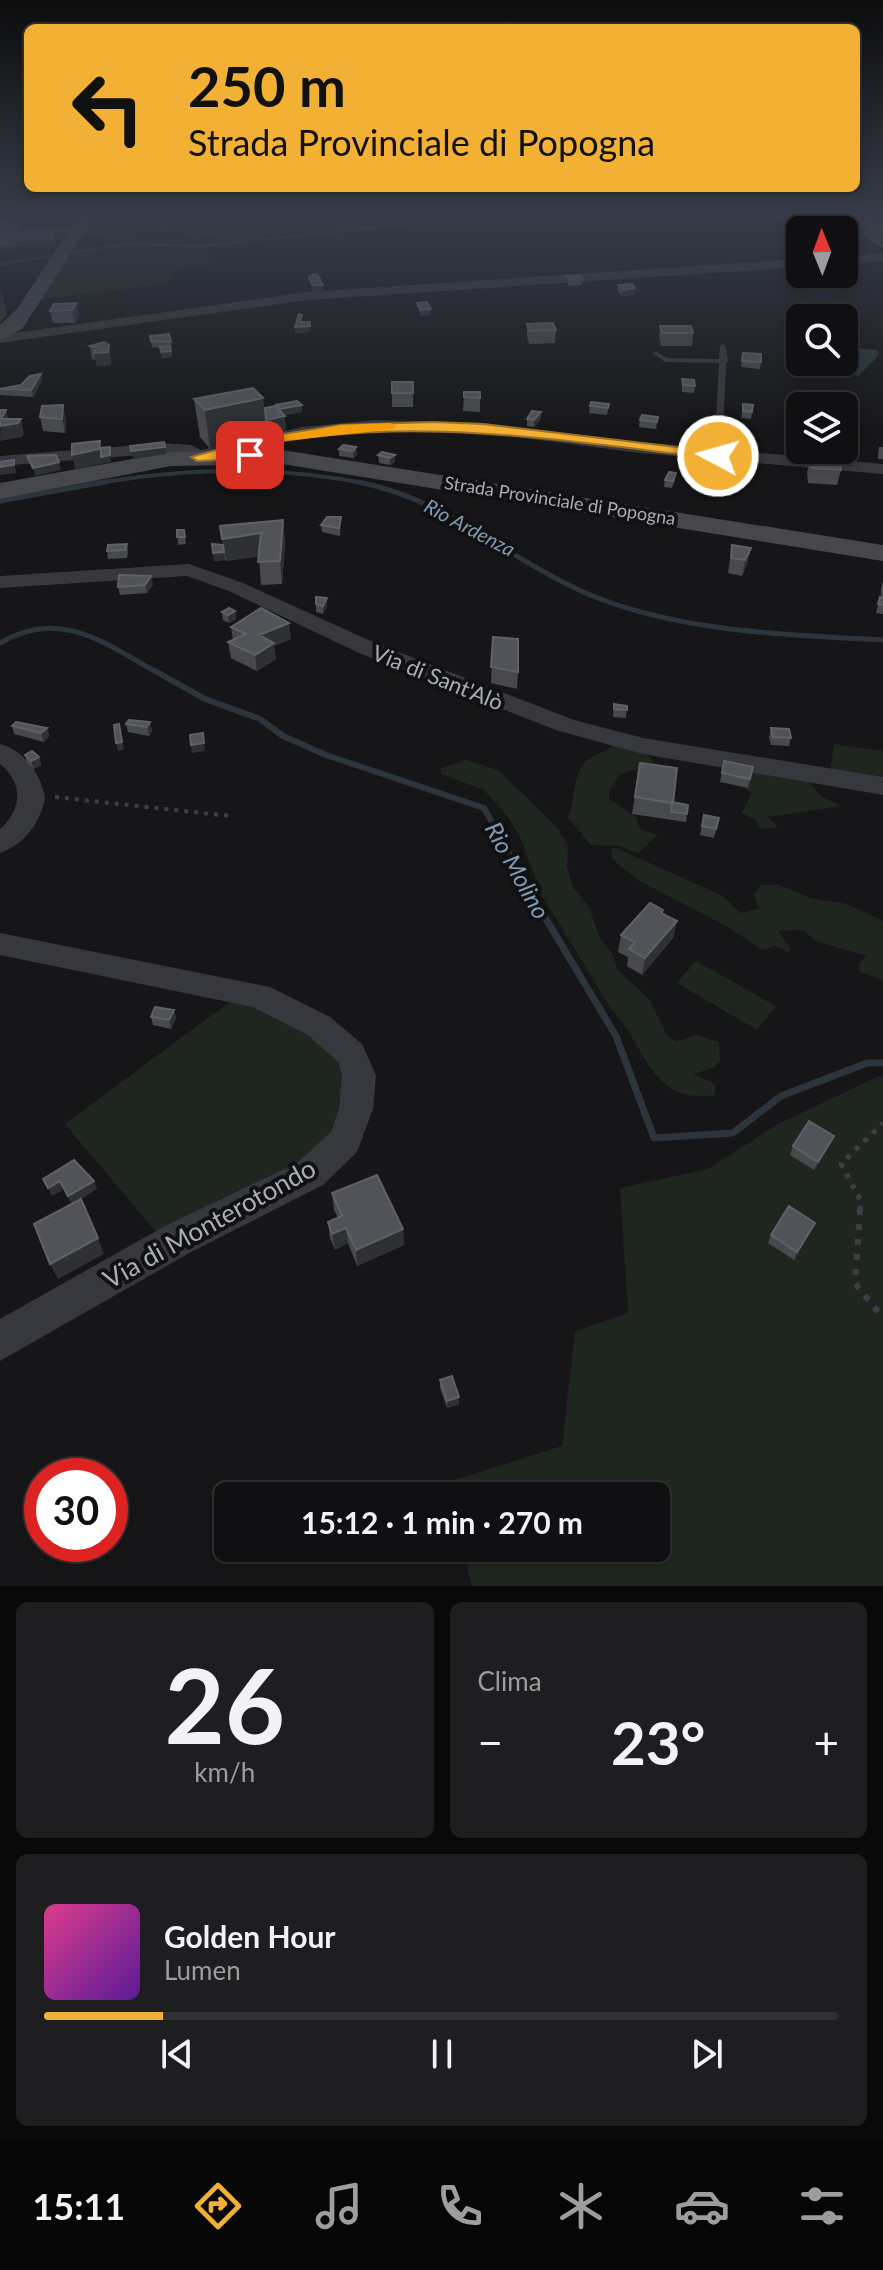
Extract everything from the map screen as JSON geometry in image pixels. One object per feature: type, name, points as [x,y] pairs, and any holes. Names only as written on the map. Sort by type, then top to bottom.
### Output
[{"type":"main road","points":[[1,335],[25,312],[41,287]]},
{"type":"main road","name":"Strada Provinciale di Popogna","points":[[0,491],[197,457],[264,456],[333,463],[883,553]]},
{"type":"street","points":[[1,335],[308,296],[442,287]]},
{"type":"street","points":[[0,461],[164,448],[191,450],[197,457],[258,441],[341,429],[434,426],[483,428],[718,456],[883,469]]},
{"type":"street","name":"Via di Sant'Alò","points":[[0,582],[189,570],[236,587],[367,648],[565,725],[643,746],[883,786]]},
{"type":"street","points":[[0,752],[19,768],[33,794],[33,805],[25,822],[0,843]]},
{"type":"street","name":"Via di Monterotondo","points":[[0,944],[259,996],[328,1032],[351,1054],[359,1075],[356,1109],[345,1141],[310,1174],[178,1239],[0,1341]]},
{"type":"lane","points":[[718,456],[723,346]]},
{"type":"lane","points":[[655,353],[659,359],[665,360],[724,361]]},
{"type":"path","points":[[33,794],[230,816]]},
{"type":"path","points":[[883,1123],[841,1164],[861,1201],[855,1283],[883,1318]]},
{"type":"shaded area","points":[[47,287],[138,287],[39,300]]},
{"type":"shaded area","points":[[858,348],[877,350],[879,355],[858,376]]},
{"type":"shaded area","points":[[614,744],[645,753],[660,768],[655,774],[635,769],[620,774],[609,792],[609,799],[636,817],[640,829],[658,835],[638,853],[620,846],[591,845],[568,818],[582,767],[589,758]]},
{"type":"shaded area","points":[[834,744],[883,751],[883,783],[830,774]]},
{"type":"shaded area","points":[[466,760],[498,770],[555,825],[568,845],[567,866],[573,887],[589,907],[600,939],[612,953],[618,970],[649,999],[667,1035],[676,1042],[696,1035],[719,1042],[720,1061],[713,1068],[693,1074],[715,1084],[715,1095],[693,1096],[676,1091],[652,1069],[611,1009],[540,892],[521,839],[508,817],[484,790],[441,774],[441,768]]},
{"type":"shaded area","points":[[754,772],[808,781],[821,796],[841,806],[768,817],[778,827],[760,829],[756,820],[742,813],[751,794],[741,783],[742,775]]},
{"type":"shaded area","points":[[616,848],[723,896],[741,913],[759,909],[754,894],[761,885],[779,885],[810,898],[847,904],[883,921],[883,980],[860,972],[858,965],[867,956],[815,941],[804,930],[778,931],[791,949],[789,952],[774,946],[762,950],[728,927],[640,881],[612,859],[611,849]]},
{"type":"shaded area","points":[[696,961],[776,1006],[757,1030],[677,983]]},
{"type":"shaded area","points":[[243,992],[351,1054],[345,1141],[167,1245],[65,1124]]},
{"type":"shaded area","points":[[877,1077],[883,1077],[883,1586],[472,1586],[466,1562],[670,1562],[670,1482],[448,1482],[562,1446],[575,1331],[628,1313],[620,1188],[708,1169],[776,1125]]},
{"type":"building","points":[[427,302],[431,309],[420,310],[417,303]]},
{"type":"building","points":[[77,303],[72,310],[50,311],[54,304]]},
{"type":"building","points":[[299,314],[302,315],[300,322],[310,322],[310,326],[295,327]]},
{"type":"building","points":[[553,323],[556,330],[529,331],[527,324]]},
{"type":"building","points":[[660,326],[691,326],[693,333],[662,333]]},
{"type":"building","points":[[169,334],[171,342],[151,341],[150,336]]},
{"type":"building","points":[[104,342],[109,345],[108,352],[94,353],[96,348],[90,346]]},
{"type":"building","points":[[170,346],[171,351],[161,352],[160,347]]},
{"type":"building","points":[[743,353],[761,354],[761,362],[742,361]]},
{"type":"building","points":[[41,374],[31,390],[0,389],[21,385],[30,376]]},
{"type":"building","points":[[682,379],[694,380],[695,386],[683,385]]},
{"type":"building","points":[[392,382],[413,382],[413,393],[392,393]]},
{"type":"building","points":[[253,388],[263,398],[205,410],[194,399]]},
{"type":"building","points":[[464,392],[480,392],[480,398],[464,397]]},
{"type":"building","points":[[297,401],[302,405],[280,409],[276,405]]},
{"type":"building","points":[[591,402],[609,404],[608,408],[590,406]]},
{"type":"building","points":[[743,404],[753,405],[752,412],[743,411]]},
{"type":"building","points":[[63,405],[62,419],[40,417],[42,406]]},
{"type":"building","points":[[275,406],[285,416],[266,420],[265,408]]},
{"type":"building","points":[[0,410],[6,410],[1,419],[21,419],[18,423],[0,426]]},
{"type":"building","points":[[532,411],[541,412],[534,420],[527,419]]},
{"type":"building","points":[[642,415],[658,417],[657,422],[640,420]]},
{"type":"building","points":[[100,441],[99,449],[72,455],[72,444]]},
{"type":"building","points":[[164,442],[165,447],[131,451],[130,446]]},
{"type":"building","points":[[343,445],[356,447],[353,451],[339,449]]},
{"type":"building","points":[[110,447],[110,455],[101,457],[101,448]]},
{"type":"building","points":[[382,452],[395,455],[390,458],[378,455]]},
{"type":"building","points":[[56,455],[59,462],[33,468],[27,456]]},
{"type":"building","points":[[14,460],[14,465],[0,467],[0,462]]},
{"type":"building","points":[[812,464],[840,464],[841,470],[812,468]]},
{"type":"building","points":[[669,472],[676,473],[673,481],[665,480]]},
{"type":"building","points":[[327,517],[341,517],[339,528],[321,525]]},
{"type":"building","points":[[283,520],[280,561],[258,562],[261,533],[222,539],[220,526]]},
{"type":"building","points":[[177,530],[184,530],[185,537],[177,537]]},
{"type":"building","points":[[127,544],[125,550],[107,551],[108,545]]},
{"type":"building","points":[[212,544],[223,545],[224,552],[213,553]]},
{"type":"building","points":[[732,545],[751,548],[745,560],[731,558]]},
{"type":"building","points":[[119,575],[151,576],[145,585],[118,587]]},
{"type":"building","points":[[316,597],[327,598],[323,606],[316,604]]},
{"type":"building","points":[[229,608],[235,611],[228,615],[222,612]]},
{"type":"building","points":[[261,608],[289,623],[259,635],[274,643],[255,655],[228,642],[246,634],[231,627]]},
{"type":"building","points":[[493,637],[518,639],[518,672],[491,667]]},
{"type":"building","points":[[614,704],[627,706],[627,710],[614,709]]},
{"type":"building","points":[[129,720],[150,722],[147,727],[126,724]]},
{"type":"building","points":[[16,722],[47,728],[41,733],[12,726]]},
{"type":"building","points":[[119,724],[122,742],[116,743],[114,725]]},
{"type":"building","points":[[771,728],[789,729],[791,738],[773,737]]},
{"type":"building","points":[[203,733],[204,743],[191,745],[190,735]]},
{"type":"building","points":[[32,751],[39,757],[31,761],[25,755]]},
{"type":"building","points":[[724,761],[753,767],[750,779],[722,773]]},
{"type":"building","points":[[640,763],[677,768],[673,803],[635,797]]},
{"type":"building","points":[[672,802],[688,805],[687,814],[671,812]]},
{"type":"building","points":[[704,815],[719,818],[716,829],[702,826]]},
{"type":"building","points":[[650,903],[677,921],[645,958],[629,949],[635,942],[621,935]]},
{"type":"building","points":[[155,1007],[174,1010],[169,1020],[151,1017]]},
{"type":"building","points":[[809,1121],[834,1136],[818,1162],[793,1146]]},
{"type":"building","points":[[74,1160],[94,1181],[68,1196],[60,1181],[48,1188],[43,1179]]},
{"type":"building","points":[[377,1175],[403,1229],[356,1250],[346,1228],[332,1234],[328,1222],[342,1216],[332,1193]]},
{"type":"building","points":[[81,1199],[98,1238],[50,1264],[34,1224]]},
{"type":"building","points":[[789,1206],[815,1223],[797,1252],[771,1235]]},
{"type":"building","points":[[452,1376],[459,1397],[447,1401],[440,1380]]},
{"type":"waterway","name":"Rio Ardenza","points":[[101,483],[196,472],[265,471],[362,483]]},
{"type":"waterway","name":"Rio Ardenza","points":[[0,501],[101,483]]},
{"type":"waterway","name":"Rio Ardenza","points":[[92,484],[101,483]]},
{"type":"waterway","name":"Rio Ardenza","points":[[362,483],[369,484]]},
{"type":"waterway","name":"Rio Ardenza","points":[[362,483],[422,502],[558,580],[623,607],[659,617],[733,629],[883,640]]},
{"type":"waterway","name":"Rio Molino","points":[[0,643],[43,628],[63,629],[101,641],[158,673]]},
{"type":"waterway","name":"Rio Molino","points":[[155,671],[205,699],[260,719],[283,736],[326,755],[484,808],[541,911]]},
{"type":"waterway","name":"Rio Molino","points":[[540,909],[616,1036],[654,1138],[733,1133],[781,1096],[867,1063],[883,1063]]},
{"type":"slow traffic","points":[[275,439],[341,429],[390,426]]},
{"type":"route","points":[[250,455],[197,457],[258,441],[377,426],[483,428],[718,456]]}]
